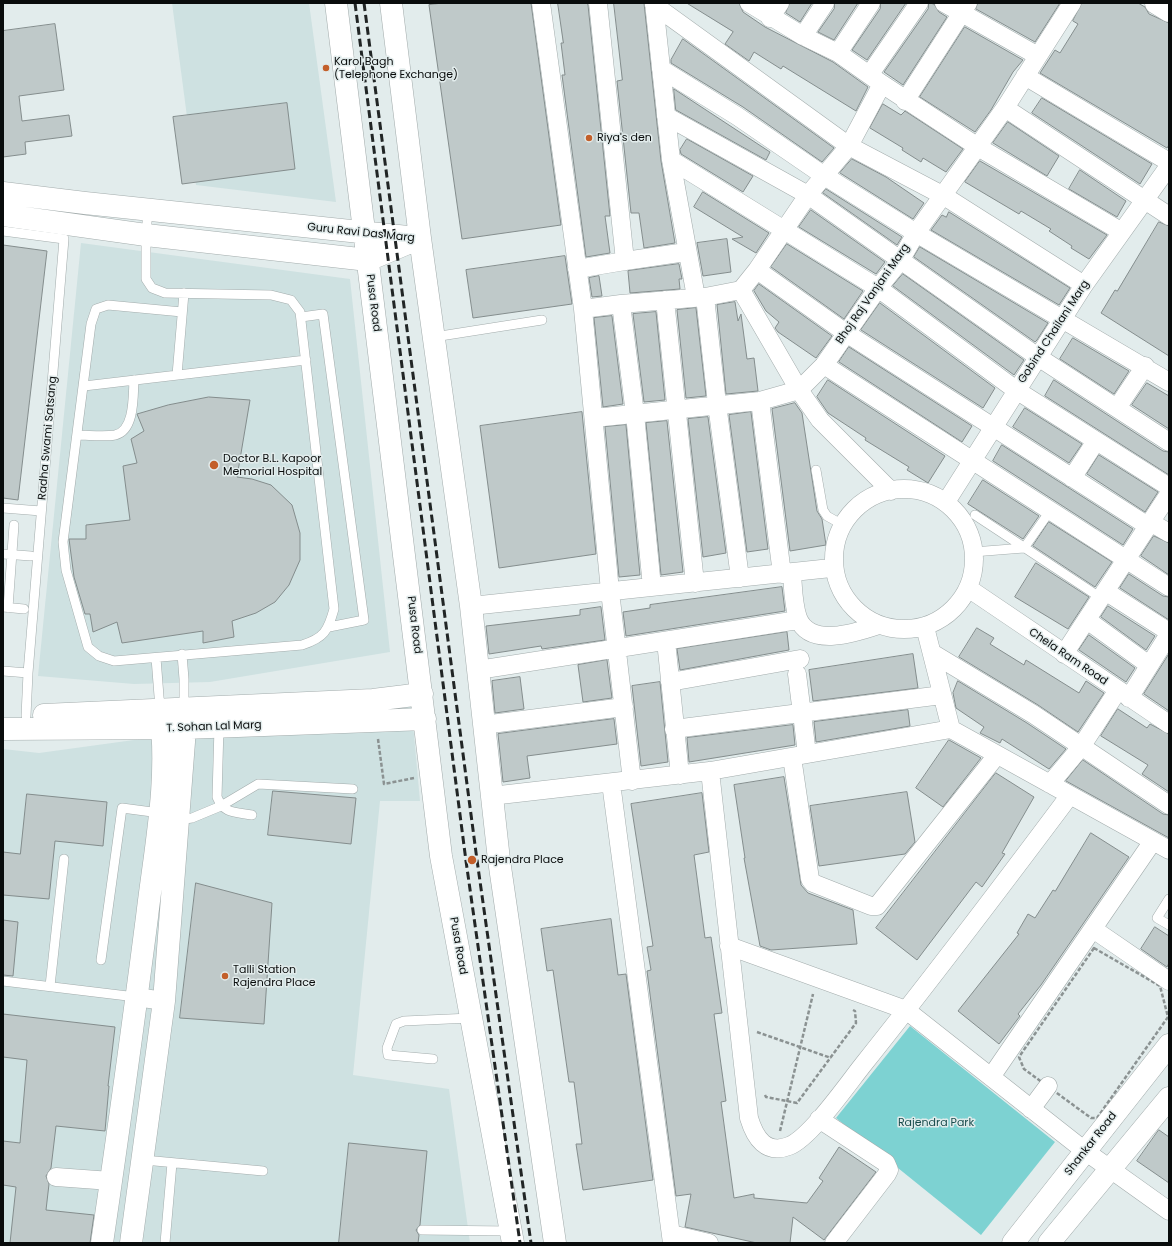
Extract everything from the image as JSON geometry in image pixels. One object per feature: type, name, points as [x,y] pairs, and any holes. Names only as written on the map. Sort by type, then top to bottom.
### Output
[{"type":"main road","name":"Pusa Road","points":[[336,3],[441,856],[511,1237]]},
{"type":"main road","points":[[391,3],[420,238],[470,606],[499,860],[555,1243]]},
{"type":"main road","points":[[1156,3],[1169,12]]},
{"type":"main road","name":"Guru Ravi Das Marg","points":[[3,193],[56,217],[146,235],[368,260],[420,238]]},
{"type":"main road","points":[[339,230],[361,206]]},
{"type":"main road","name":"Guru Ravi Das Marg","points":[[3,215],[56,217],[148,210],[420,238]]},
{"type":"main road","name":"T. Sohan Lal Marg","points":[[3,729],[184,718],[422,694]]},
{"type":"main road","name":"T. Sohan Lal Marg","points":[[3,715],[161,719]]},
{"type":"main road","points":[[102,1243],[136,997],[169,816],[184,718]]},
{"type":"main road","name":"T. Sohan Lal Marg","points":[[184,718],[219,727],[425,719]]},
{"type":"main road","points":[[131,1243],[144,1160],[164,1001],[169,816],[161,719]]},
{"type":"main road","name":"Shankar Road","points":[[1013,1243],[1169,1044]]},
{"type":"main road","points":[[1049,1243],[1112,1169],[1166,1109]]},
{"type":"street","points":[[541,3],[583,309],[610,591],[632,781]]},
{"type":"street","points":[[598,3],[625,261]]},
{"type":"street","points":[[748,3],[775,10],[803,36],[838,53],[905,101],[978,147],[1122,232]]},
{"type":"street","points":[[803,36],[824,3]]},
{"type":"street","points":[[838,53],[871,3]]},
{"type":"street","points":[[583,309],[701,297],[741,290],[757,270],[808,195],[823,175],[849,146],[876,79],[919,3]]},
{"type":"street","points":[[944,3],[965,8],[1038,56]]},
{"type":"street","name":"Bhoj Raj Vanjani Marg","points":[[594,418],[760,400],[798,390],[824,365],[878,288],[900,261],[916,233],[944,196],[1005,108],[1072,3]]},
{"type":"street","points":[[654,4],[671,160],[686,252],[701,297],[740,578]]},
{"type":"street","points":[[654,4],[849,146],[944,196],[1084,285]]},
{"type":"street","points":[[905,101],[965,8]]},
{"type":"street","points":[[661,69],[737,116],[823,175],[916,233],[1145,366],[1169,382]]},
{"type":"street","points":[[1025,76],[1169,162]]},
{"type":"street","points":[[1005,108],[1169,216]]},
{"type":"street","points":[[666,116],[808,195],[1038,357],[1169,442]]},
{"type":"street","points":[[671,160],[878,288],[1016,390],[1169,486]]},
{"type":"street","name":"Gobind Chailani Marg","points":[[946,502],[1016,390],[1064,319],[1084,285],[1169,166]]},
{"type":"street","points":[[577,269],[686,252]]},
{"type":"street","points":[[757,270],[846,333],[993,428],[1149,524],[1169,533]]},
{"type":"street","points":[[741,290],[798,390],[820,420],[891,491]]},
{"type":"street","points":[[665,300],[695,583]]},
{"type":"street","points":[[622,304],[635,414],[652,588]]},
{"type":"street","points":[[824,365],[1169,587]]},
{"type":"street","points":[[1117,408],[1145,366]]},
{"type":"street","points":[[760,400],[787,573],[798,620],[805,628],[814,633],[835,637],[849,635],[879,625]]},
{"type":"street","points":[[1072,478],[1096,441]]},
{"type":"street","points":[[900,488],[924,491],[946,502],[962,518],[972,540],[975,564],[968,588],[955,609],[926,627],[901,630],[879,625],[856,612],[842,592],[832,568],[834,551],[843,525],[856,508],[876,494],[891,491],[900,488]]},
{"type":"street","points":[[1064,654],[1169,494]]},
{"type":"street","points":[[470,606],[832,568]]},
{"type":"street","name":"Chela Ram Road","points":[[968,588],[1169,724]]},
{"type":"street","points":[[1050,784],[1149,665],[1169,633],[1103,595]]},
{"type":"street","points":[[478,670],[798,620]]},
{"type":"street","points":[[1087,620],[1149,665]]},
{"type":"street","points":[[926,627],[951,728]]},
{"type":"street","points":[[666,641],[680,775]]},
{"type":"street","points":[[932,652],[1169,805]]},
{"type":"street","points":[[670,682],[798,666],[802,713],[800,755],[810,879],[813,883],[871,906],[877,906],[997,754]]},
{"type":"street","points":[[674,729],[942,695]]},
{"type":"street","points":[[483,724],[624,707]]},
{"type":"street","points":[[491,796],[710,771],[951,728],[1169,850]]},
{"type":"street","points":[[710,771],[749,1118],[753,1133],[760,1141],[775,1149],[790,1146],[819,1119],[906,1010],[1070,795]]},
{"type":"street","points":[[611,783],[671,1238],[709,1243]]},
{"type":"street","points":[[990,1077],[1153,841]]},
{"type":"street","points":[[1093,929],[1124,960],[1169,981]]},
{"type":"street","points":[[729,946],[906,1010],[1085,1151],[1169,1211]]},
{"type":"street","points":[[136,997],[164,1001]]},
{"type":"street","points":[[1031,1109],[1048,1086]]},
{"type":"street","points":[[819,1119],[886,1163],[888,1166],[887,1174],[834,1243]]},
{"type":"street","points":[[56,1177],[111,1181]]},
{"type":"lane","points":[[148,210],[146,235],[146,279],[152,288],[165,293],[271,295],[291,300],[300,312],[334,609],[329,627],[317,640],[302,645],[182,654],[156,658],[114,661],[99,656],[88,647],[66,570],[63,542],[92,324],[96,309],[108,305],[182,312]]},
{"type":"lane","points":[[3,231],[56,217]]},
{"type":"lane","name":"Radha Swami Satsang","points":[[26,716],[28,673],[64,239],[56,217]]},
{"type":"lane","points":[[177,375],[184,293]]},
{"type":"lane","points":[[300,317],[323,314],[364,620],[329,627]]},
{"type":"lane","points":[[434,338],[542,320]]},
{"type":"lane","points":[[84,386],[306,360]]},
{"type":"lane","points":[[77,435],[116,435],[125,430],[130,418],[134,380]]},
{"type":"lane","points":[[816,470],[823,510],[827,516],[843,525]]},
{"type":"lane","points":[[3,508],[41,511]]},
{"type":"lane","points":[[1024,548],[1050,511]]},
{"type":"lane","points":[[975,515],[1024,548],[1103,595]]},
{"type":"lane","points":[[14,525],[7,554],[5,608],[24,609]]},
{"type":"lane","points":[[973,552],[1024,548]]},
{"type":"lane","points":[[7,554],[31,556]]},
{"type":"lane","points":[[182,654],[184,679],[184,718]]},
{"type":"lane","points":[[156,658],[161,719]]},
{"type":"lane","points":[[3,671],[28,673]]},
{"type":"lane","points":[[219,727],[217,797],[221,806],[227,810],[252,815]]},
{"type":"lane","points":[[101,960],[122,808],[169,816],[192,818],[221,806],[258,784],[353,788]]},
{"type":"lane","points":[[50,986],[64,859]]},
{"type":"lane","points":[[1169,899],[1157,918],[1169,925]]},
{"type":"lane","points":[[3,981],[136,997]]},
{"type":"lane","points":[[433,1059],[388,1055],[387,1048],[396,1024],[404,1021],[471,1018]]},
{"type":"lane","points":[[144,1160],[262,1171]]},
{"type":"lane","points":[[165,1243],[172,1163]]},
{"type":"lane","points":[[422,1230],[511,1237]]},
{"type":"path","points":[[375,721],[384,784],[432,775]]},
{"type":"path","points":[[1094,948],[1124,960],[1160,986],[1168,1017],[1097,1118],[1091,1118],[1024,1069],[1019,1057],[1094,948]]},
{"type":"path","points":[[775,1149],[817,978]]},
{"type":"path","points":[[806,993],[820,998]]},
{"type":"path","points":[[764,1090],[766,1097],[797,1103],[856,1023],[855,1011],[848,1008]]},
{"type":"path","points":[[752,1031],[830,1058]]},
{"type":"shaded area","points":[[172,3],[309,3],[336,202],[196,185]]},
{"type":"shaded area","name":"Doctor B.L. Kapoor Memorial Hospital","points":[[81,243],[350,279],[390,652],[210,682],[134,684],[38,676]]},
{"type":"shaded area","points":[[411,702],[420,801],[380,801],[353,1075],[449,1089],[470,1243],[3,1243],[3,749],[39,753]]},
{"type":"green space","name":"Rajendra Park","points":[[910,1026],[1055,1142],[981,1235],[836,1118]]},
{"type":"building","points":[[443,3],[531,3],[561,225],[462,239],[429,5]]},
{"type":"building","points":[[558,3],[587,3],[588,5],[610,216],[605,216],[610,253],[586,257],[562,75],[565,75]]},
{"type":"building","points":[[614,3],[644,3],[661,161],[675,243],[644,248],[639,213],[631,213],[617,81],[622,80]]},
{"type":"building","points":[[687,3],[739,3],[743,12],[765,27],[833,62],[868,87],[856,111],[783,66],[781,69],[754,52],[749,61],[725,44],[733,32]]},
{"type":"building","points":[[790,3],[812,3],[800,22],[786,13]]},
{"type":"building","points":[[835,3],[858,3],[834,40],[818,32],[834,9]]},
{"type":"building","points":[[881,3],[906,3],[867,60],[852,50],[880,9]]},
{"type":"building","points":[[929,3],[934,4],[939,12],[947,17],[903,85],[884,72],[928,9]]},
{"type":"building","points":[[978,3],[1060,3],[1035,42],[976,9]]},
{"type":"building","points":[[1082,3],[1138,3],[1145,7],[1149,14],[1169,23],[1169,145],[1167,148],[1040,73],[1055,50],[1060,53],[1078,24],[1073,21]]},
{"type":"building","points":[[55,24],[64,90],[19,96],[22,121],[69,115],[72,136],[25,142],[26,154],[3,157],[3,31]]},
{"type":"building","points":[[965,27],[1023,60],[1013,72],[991,110],[975,132],[920,97]]},
{"type":"building","points":[[683,39],[834,148],[822,162],[743,107],[671,63],[671,60]]},
{"type":"building","points":[[674,89],[770,152],[766,160],[676,110]]},
{"type":"building","points":[[1042,98],[1152,164],[1140,184],[1032,113]]},
{"type":"building","points":[[287,103],[295,169],[182,184],[173,117]]},
{"type":"building","points":[[883,104],[901,115],[905,111],[963,149],[946,172],[923,158],[921,162],[902,150],[903,148],[870,128]]},
{"type":"building","points":[[1008,122],[1059,156],[1047,176],[993,143]]},
{"type":"building","points":[[687,139],[753,176],[743,192],[681,154],[680,150]]},
{"type":"building","points":[[852,159],[886,177],[924,203],[913,219],[840,173]]},
{"type":"building","points":[[980,161],[1107,235],[1089,259],[1071,248],[1072,246],[1049,231],[1051,229],[1021,211],[1019,214],[965,182]]},
{"type":"building","points":[[1080,170],[1126,201],[1117,217],[1069,189]]},
{"type":"building","points":[[826,189],[902,237],[897,245],[823,193]]},
{"type":"building","points":[[703,192],[769,233],[756,253],[732,239],[743,237],[694,207]]},
{"type":"building","points":[[811,210],[885,262],[876,274],[799,227]]},
{"type":"building","points":[[949,212],[1070,288],[1059,305],[931,230],[942,215],[946,217]]},
{"type":"building","points":[[1159,222],[1169,226],[1169,356],[1101,313],[1115,290],[1117,291]]},
{"type":"building","points":[[727,239],[731,272],[703,276],[697,243]]},
{"type":"building","points":[[787,244],[863,291],[844,319],[771,267]]},
{"type":"building","points":[[3,245],[47,251],[18,500],[3,498]]},
{"type":"building","points":[[920,247],[1048,323],[1037,340],[1035,342],[914,257]]},
{"type":"building","points":[[565,256],[572,304],[473,318],[466,270]]},
{"type":"building","points":[[679,264],[682,279],[679,279],[680,289],[630,293],[628,271]]},
{"type":"building","points":[[903,274],[1024,360],[1014,375],[893,286]]},
{"type":"building","points":[[599,276],[602,296],[592,297],[589,278]]},
{"type":"building","points":[[759,284],[832,336],[816,358],[778,332],[775,328],[779,322],[766,311],[754,291]]},
{"type":"building","points":[[735,302],[738,321],[741,314],[747,359],[754,358],[758,391],[726,394],[717,305]]},
{"type":"building","points":[[880,303],[995,388],[983,408],[861,330]]},
{"type":"building","points":[[696,308],[706,396],[686,398],[677,310]]},
{"type":"building","points":[[656,312],[665,400],[644,402],[633,314]]},
{"type":"building","points":[[612,316],[623,404],[603,407],[594,318]]},
{"type":"building","points":[[1073,338],[1129,371],[1114,394],[1060,359]]},
{"type":"building","points":[[849,347],[972,426],[962,442],[839,362]]},
{"type":"building","points":[[828,380],[945,456],[928,483],[907,470],[909,467],[865,440],[866,438],[828,413],[817,397]]},
{"type":"building","points":[[1054,380],[1163,451],[1169,452],[1169,475],[1045,396]]},
{"type":"building","points":[[1147,383],[1169,396],[1169,429],[1132,405]]},
{"type":"building","points":[[209,397],[250,400],[237,477],[252,479],[271,485],[292,505],[300,533],[300,560],[289,585],[275,602],[256,613],[232,621],[234,637],[203,643],[203,631],[122,643],[117,622],[93,632],[90,614],[85,614],[74,577],[69,539],[86,539],[86,525],[130,520],[123,466],[137,463],[131,439],[144,431],[137,414],[168,405]]},
{"type":"building","points":[[795,403],[802,413],[817,511],[822,519],[826,545],[790,551],[772,409]]},
{"type":"building","points":[[1025,408],[1082,444],[1069,463],[1013,427]]},
{"type":"building","points":[[582,412],[596,554],[499,568],[480,426]]},
{"type":"building","points":[[751,412],[768,549],[747,552],[729,415]]},
{"type":"building","points":[[708,417],[726,553],[703,557],[688,419]]},
{"type":"building","points":[[667,421],[683,572],[661,575],[646,423]]},
{"type":"building","points":[[626,425],[640,575],[619,577],[605,427]]},
{"type":"building","points":[[1002,445],[1133,529],[1123,545],[993,461]]},
{"type":"building","points":[[1099,455],[1158,492],[1145,512],[1087,474]]},
{"type":"building","points":[[983,480],[1039,516],[1023,539],[968,504]]},
{"type":"building","points":[[1049,522],[1112,562],[1095,587],[1033,546]]},
{"type":"building","points":[[1154,536],[1169,543],[1169,575],[1141,556]]},
{"type":"building","points":[[1036,563],[1089,597],[1068,629],[1015,597]]},
{"type":"building","points":[[1129,574],[1163,596],[1169,597],[1169,620],[1120,588]]},
{"type":"building","points":[[782,587],[785,611],[626,636],[623,612],[650,608],[650,605]]},
{"type":"building","points":[[1108,606],[1155,636],[1146,650],[1101,617]]},
{"type":"building","points":[[601,607],[605,640],[542,649],[541,646],[489,654],[486,626],[580,615],[580,610]]},
{"type":"building","points":[[977,628],[994,638],[990,644],[1024,665],[1026,660],[1079,693],[1086,681],[1104,693],[1078,732],[1038,705],[959,657]]},
{"type":"building","points":[[787,632],[789,650],[680,670],[677,649]]},
{"type":"building","points":[[1089,635],[1135,668],[1126,682],[1079,650]]},
{"type":"building","points":[[913,654],[918,688],[813,701],[809,670]]},
{"type":"building","points":[[1169,654],[1169,711],[1144,694]]},
{"type":"building","points":[[607,660],[612,698],[583,702],[578,665]]},
{"type":"building","points":[[520,677],[524,709],[495,713],[492,681]]},
{"type":"building","points":[[958,681],[1027,723],[1066,749],[1049,769],[1002,739],[1000,743],[980,733],[984,727],[956,708],[953,693]]},
{"type":"building","points":[[660,682],[668,762],[641,766],[632,686]]},
{"type":"building","points":[[1118,709],[1147,728],[1150,724],[1169,734],[1169,792],[1142,774],[1148,765],[1101,736]]},
{"type":"building","points":[[908,710],[910,726],[816,742],[814,722]]},
{"type":"building","points":[[614,719],[617,744],[527,756],[530,778],[503,782],[498,734]]},
{"type":"building","points":[[793,725],[795,745],[689,762],[687,738]]},
{"type":"building","points":[[949,740],[981,758],[943,807],[916,788]]},
{"type":"building","points":[[1083,760],[1163,814],[1169,815],[1169,838],[1066,781]]},
{"type":"building","points":[[996,773],[1034,797],[1002,853],[1005,854],[982,887],[976,882],[917,960],[876,928]]},
{"type":"building","points":[[784,777],[801,885],[808,893],[853,910],[857,944],[771,950],[760,946],[744,858],[734,785]]},
{"type":"building","points":[[273,791],[356,798],[351,844],[268,835]]},
{"type":"building","points":[[907,792],[915,842],[905,854],[819,866],[810,806]]},
{"type":"building","points":[[702,793],[709,852],[694,855],[705,938],[711,937],[722,1013],[714,1014],[726,1101],[721,1102],[734,1198],[754,1194],[754,1198],[807,1203],[823,1181],[819,1178],[839,1147],[876,1172],[824,1240],[793,1217],[790,1243],[757,1243],[685,1227],[691,1194],[676,1196],[647,971],[651,970],[647,947],[653,946],[631,804]]},
{"type":"building","points":[[27,794],[107,802],[103,846],[55,841],[49,899],[3,895],[3,852],[20,854]]},
{"type":"building","points":[[1091,833],[1129,857],[1041,985],[1018,1014],[1020,1016],[999,1044],[958,1011],[1019,934],[1017,933],[1028,914],[1035,918],[1053,890],[1055,891]]},
{"type":"building","points":[[196,883],[272,903],[264,1024],[180,1018]]},
{"type":"building","points":[[611,919],[618,975],[626,974],[653,1180],[583,1190],[576,1144],[582,1144],[574,1082],[569,1082],[553,970],[547,971],[541,929]]},
{"type":"building","points":[[3,920],[18,922],[13,976],[3,975]]},
{"type":"building","points":[[1155,927],[1169,936],[1169,963],[1167,967],[1141,949]]},
{"type":"building","points":[[3,1014],[115,1027],[108,1086],[105,1131],[56,1126],[51,1168],[46,1176],[49,1184],[46,1210],[94,1215],[90,1243],[10,1243],[16,1187],[3,1185],[3,1141],[20,1143],[27,1060],[3,1057]]},
{"type":"building","points":[[1159,1130],[1169,1137],[1169,1183],[1137,1161]]},
{"type":"building","points":[[349,1143],[427,1151],[420,1225],[416,1230],[419,1235],[418,1243],[339,1243]]},
{"type":"railway","points":[[355,3],[466,861],[520,1243]]},
{"type":"railway","points":[[364,3],[477,860],[531,1243]]},
{"type":"place","name":"Karol Bagh (Telephone Exchange)","points":[[326,68]]},
{"type":"place","name":"Riya's den","points":[[589,138]]},
{"type":"place","name":"Doctor B.L. Kapoor Memorial Hospital","points":[[214,465]]},
{"type":"place","name":"Rajendra Place","points":[[472,860]]},
{"type":"place","name":"Talli Station Rajendra Place","points":[[225,976]]}]
